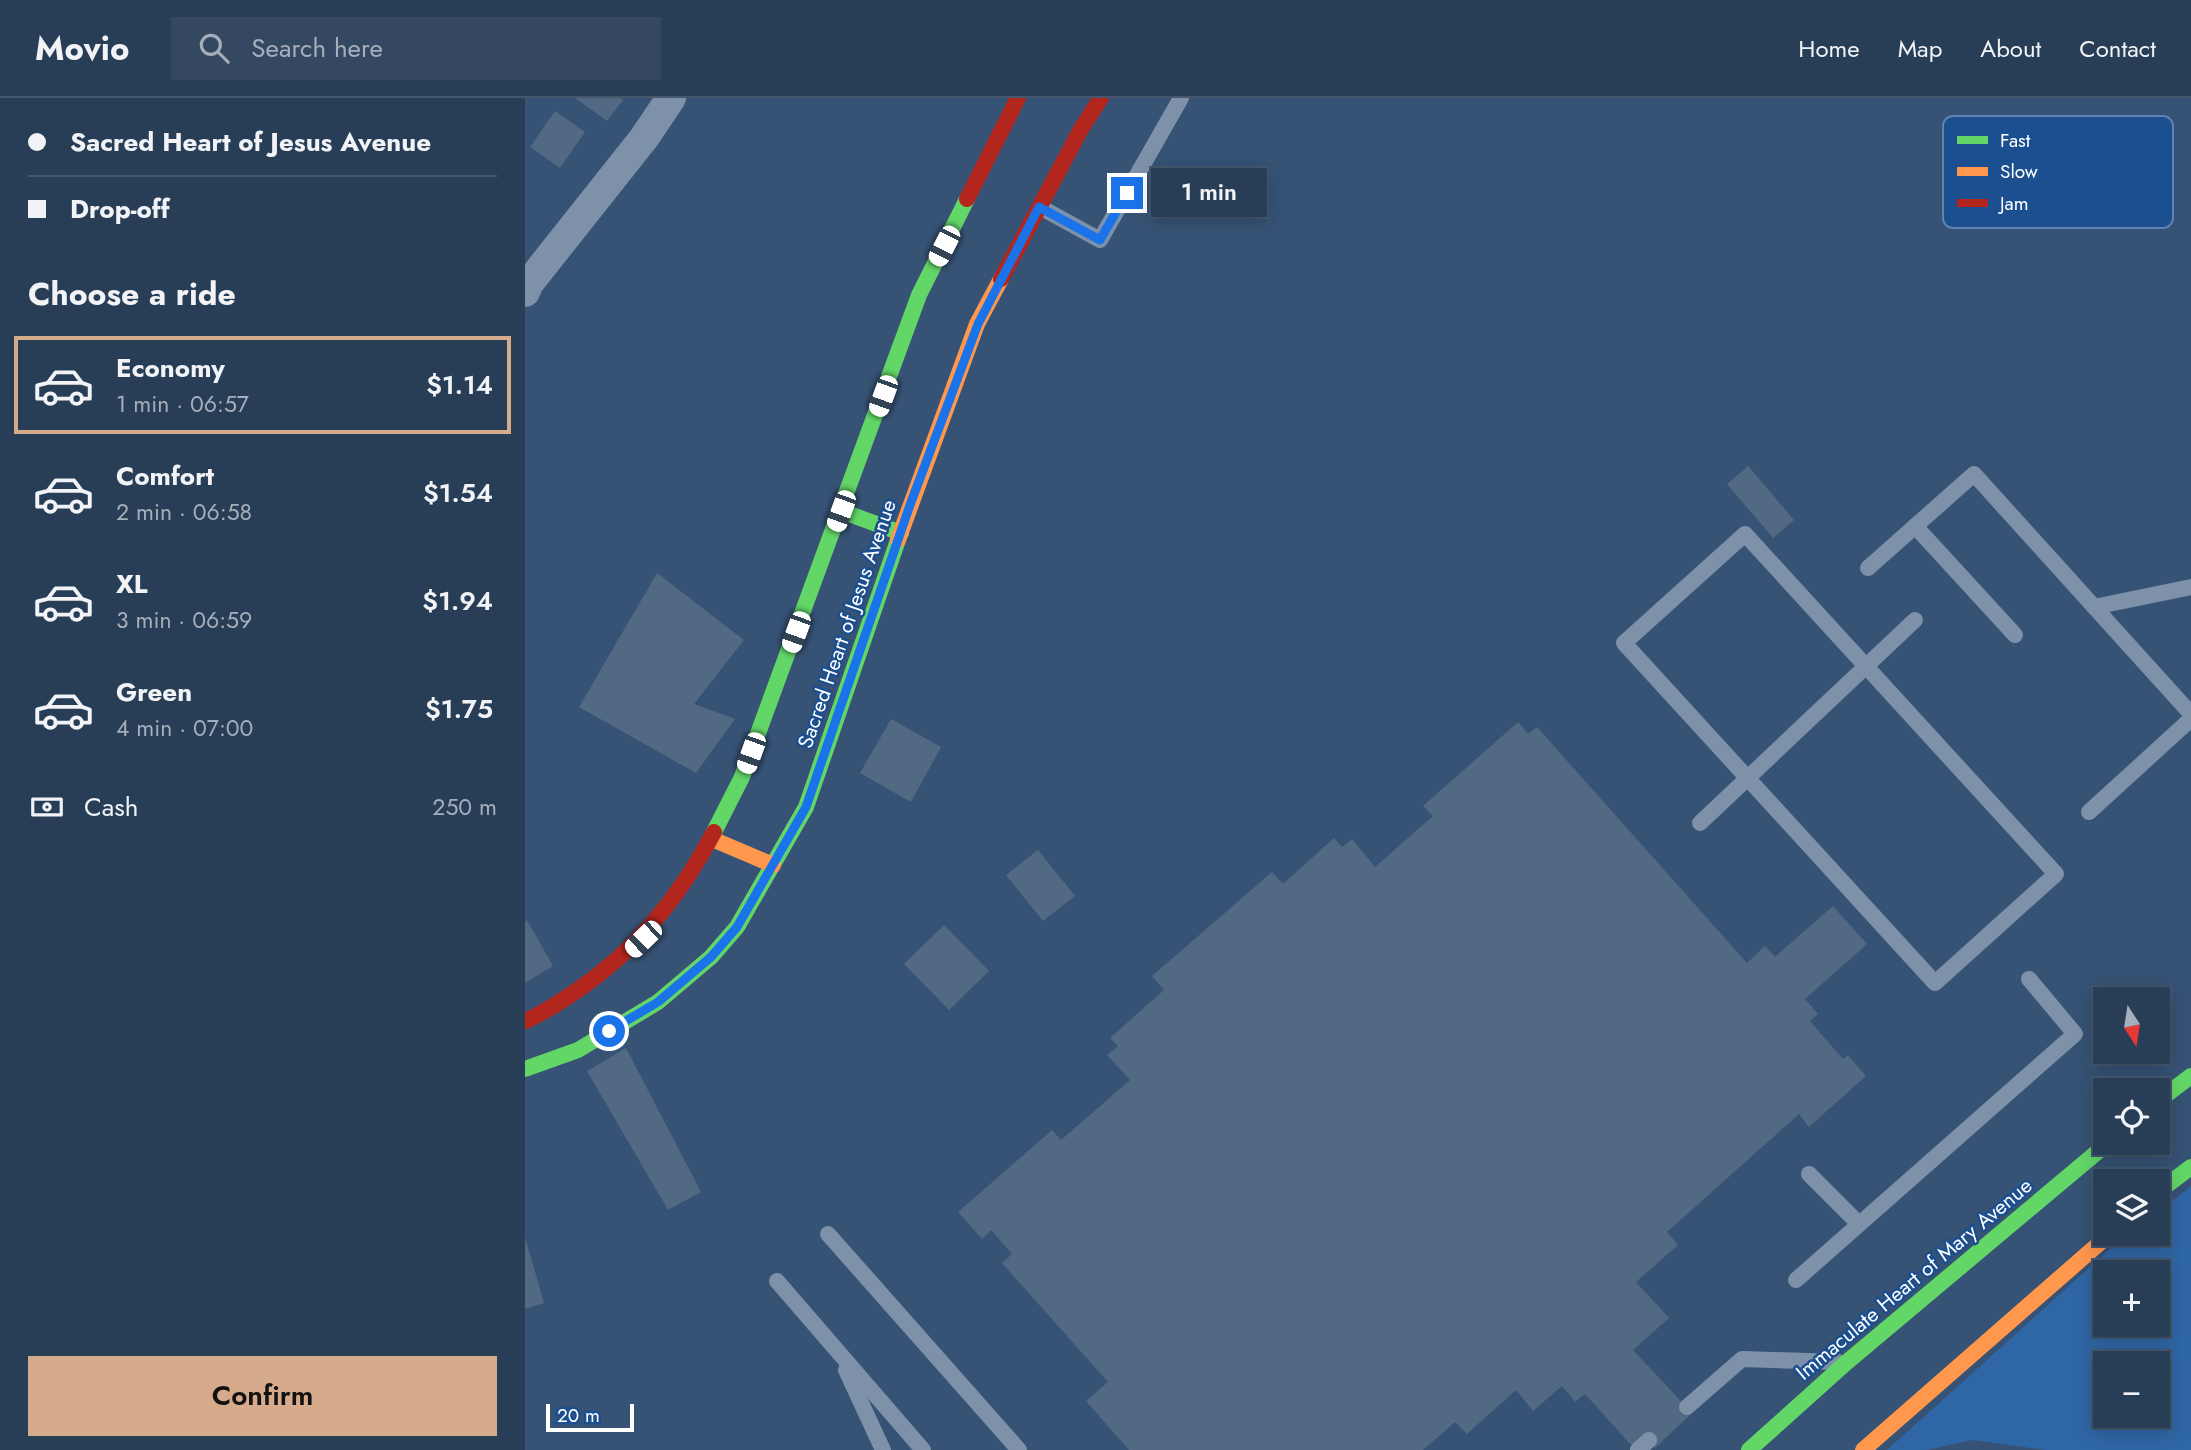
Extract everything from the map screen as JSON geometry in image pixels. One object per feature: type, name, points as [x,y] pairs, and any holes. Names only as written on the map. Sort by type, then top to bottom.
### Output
[{"type":"main road","name":"Sacred Heart of Jesus Avenue","points":[[525,1021],[613,967],[643,939],[686,881],[712,839],[742,777],[919,295],[1018,98]]},
{"type":"main road","name":"Sacred Heart of Jesus Avenue","points":[[525,1069],[577,1050],[658,1002],[683,982],[737,927],[806,807],[901,533],[978,324],[1039,207],[1101,98]]},
{"type":"main road","points":[[841,511],[901,533]]},
{"type":"main road","points":[[712,839],[773,865]]},
{"type":"main road","points":[[2170,1092],[2191,1076]]},
{"type":"main road","name":"Immaculate Heart of Mary Avenue","points":[[1749,1450],[1847,1362],[2094,1155]]},
{"type":"main road","points":[[2170,1183],[2191,1167]]},
{"type":"main road","points":[[1863,1450],[2097,1246]]},
{"type":"street","points":[[525,292],[529,283],[645,138],[671,98]]},
{"type":"lane","points":[[1039,207],[1100,240],[1181,98]]},
{"type":"lane","points":[[1868,568],[1974,474],[2191,716],[2089,812]]},
{"type":"lane","points":[[1916,526],[2015,635]]},
{"type":"lane","points":[[1745,534],[1866,667],[2056,874],[1935,983],[1624,643],[1745,534]]},
{"type":"lane","points":[[2094,607],[2191,587]]},
{"type":"lane","points":[[1700,822],[1915,620]]},
{"type":"lane","points":[[1796,1280],[2075,1034],[2029,979]]},
{"type":"lane","points":[[1809,1174],[1859,1224]]},
{"type":"lane","points":[[828,1234],[1019,1450]]},
{"type":"lane","points":[[777,1281],[923,1450]]},
{"type":"lane","points":[[837,1350],[883,1450]]},
{"type":"lane","points":[[1687,1407],[1742,1359],[1847,1362]]},
{"type":"shaded area","points":[[2191,1186],[2191,1450],[2046,1450],[1972,1440],[1927,1450],[1887,1450],[2093,1264],[2093,1337],[2170,1337],[2170,1260],[2098,1260],[2114,1246],[2170,1246],[2170,1203]]},
{"type":"building","points":[[575,98],[620,98],[623,100],[607,121]]},
{"type":"building","points":[[555,111],[585,132],[560,168],[530,147]]},
{"type":"building","points":[[1748,466],[1794,520],[1773,538],[1727,484]]},
{"type":"building","points":[[657,573],[744,640],[694,704],[735,719],[696,773],[579,707]]},
{"type":"building","points":[[891,719],[941,747],[911,802],[860,773]]},
{"type":"building","points":[[1518,722],[1528,734],[1537,727],[1747,963],[1765,946],[1775,957],[1833,906],[1867,944],[1805,999],[1818,1014],[1810,1021],[1843,1059],[1848,1055],[1866,1076],[1809,1127],[1799,1114],[1667,1232],[1678,1245],[1636,1282],[1669,1318],[1633,1350],[1692,1413],[1655,1448],[1645,1434],[1632,1446],[1585,1394],[1575,1402],[1562,1386],[1533,1411],[1516,1390],[1467,1434],[1455,1422],[1423,1450],[1129,1450],[1086,1401],[1108,1382],[1002,1263],[1012,1254],[991,1230],[982,1239],[958,1212],[1052,1130],[1061,1140],[1130,1080],[1107,1055],[1118,1046],[1110,1038],[1164,990],[1152,976],[1272,872],[1283,884],[1334,838],[1342,847],[1352,839],[1375,867],[1433,816],[1423,806]]},
{"type":"building","points":[[1038,850],[1075,896],[1043,921],[1006,875]]},
{"type":"building","points":[[527,920],[553,966],[525,983],[525,922]]},
{"type":"building","points":[[944,925],[989,971],[949,1010],[904,964]]},
{"type":"building","points":[[626,1048],[701,1192],[668,1210],[587,1071]]},
{"type":"building","points":[[525,1237],[544,1303],[525,1309]]},
{"type":"traffic: fast","points":[[714,832],[742,777],[919,295],[967,199]]},
{"type":"traffic: fast","points":[[841,511],[901,533]]},
{"type":"traffic: fast","points":[[525,1069],[578,1050],[658,1002],[711,957],[737,927],[806,807],[898,540]]},
{"type":"traffic: fast","points":[[2170,1092],[2191,1076]]},
{"type":"traffic: fast","points":[[1749,1450],[1847,1362],[2094,1155]]},
{"type":"traffic: fast","points":[[2170,1183],[2191,1167]]},
{"type":"traffic: slow","points":[[898,540],[977,324],[1001,279]]},
{"type":"traffic: slow","points":[[712,839],[773,865]]},
{"type":"traffic: slow","points":[[1863,1450],[2096,1246]]},
{"type":"traffic: jam","points":[[967,199],[1018,98]]},
{"type":"traffic: jam","points":[[1001,279],[1081,129],[1101,98]]},
{"type":"traffic: jam","points":[[525,1021],[595,978],[635,942],[686,879],[714,832]]},
{"type":"route","points":[[609,1031],[658,1002],[711,957],[737,927],[806,807],[910,505],[978,324],[1039,207],[1100,240],[1127,193]]}]
